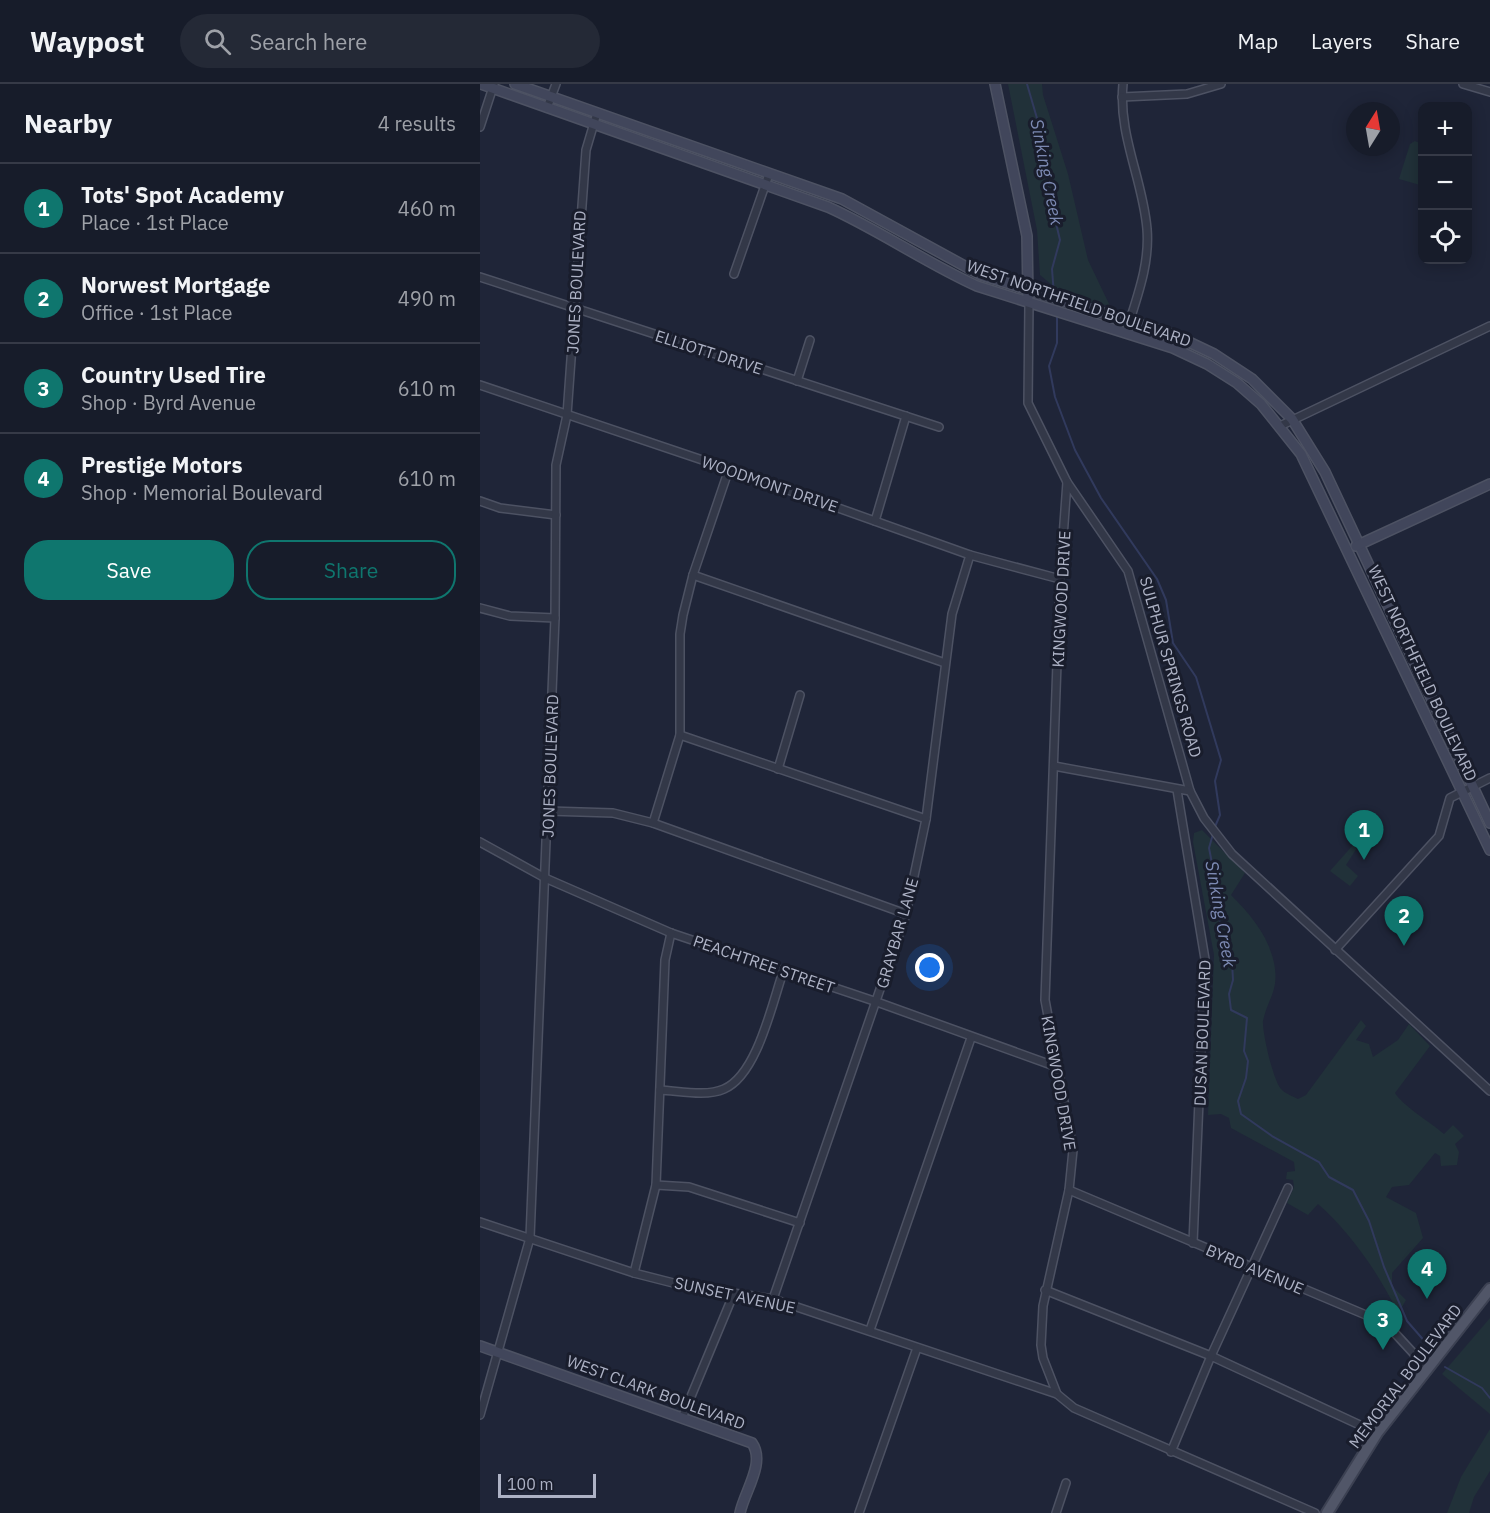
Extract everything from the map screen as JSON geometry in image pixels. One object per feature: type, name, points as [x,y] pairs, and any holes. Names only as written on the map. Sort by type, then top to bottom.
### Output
[{"type":"main road","name":"WEST NORTHFIELD BOULEVARD","points":[[481,84],[494,86],[547,108],[853,218],[949,274],[977,286],[1173,348],[1207,364],[1237,383],[1281,426],[1301,454],[1349,549],[1490,850]]},
{"type":"main road","name":"WEST NORTHFIELD BOULEVARD","points":[[515,84],[842,200],[886,221],[946,258],[981,275],[1174,335],[1214,354],[1252,379],[1292,419],[1325,472],[1490,823]]},
{"type":"main road","name":"SULPHUR SPRINGS ROAD","points":[[995,84],[1026,236],[1029,303]]},
{"type":"main road","points":[[1349,549],[1490,484]]},
{"type":"main road","points":[[1374,606],[1386,600]]},
{"type":"main road","name":"MEMORIAL BOULEVARD","points":[[1327,1513],[1377,1433],[1490,1289]]},
{"type":"main road","name":"WEST CLARK BOULEVARD","points":[[480,1346],[752,1443],[757,1450],[757,1465],[740,1513]]},
{"type":"street","points":[[547,108],[556,84]]},
{"type":"street","points":[[1123,84],[1122,97],[1127,141],[1147,230],[1147,261],[1126,333]]},
{"type":"street","points":[[1122,97],[1187,94],[1221,84]]},
{"type":"street","points":[[1463,84],[1490,92]]},
{"type":"street","points":[[480,127],[494,86]]},
{"type":"street","name":"JONES BOULEVARD","points":[[480,1415],[530,1238],[555,618],[556,465],[567,414],[586,150],[597,113]]},
{"type":"street","points":[[734,274],[769,174]]},
{"type":"street","name":"ELLIOTT DRIVE","points":[[480,277],[939,427]]},
{"type":"street","name":"SULPHUR SPRINGS ROAD","points":[[1029,303],[1028,403],[1067,482],[1128,571],[1190,791],[1210,829],[1232,854],[1490,1091]]},
{"type":"street","points":[[1281,426],[1490,326]]},
{"type":"street","points":[[797,381],[810,340]]},
{"type":"street","name":"WOODMONT DRIVE","points":[[480,386],[729,469],[970,555],[1060,579]]},
{"type":"street","points":[[875,521],[906,416]]},
{"type":"street","points":[[653,823],[680,735],[680,634],[693,575],[729,469]]},
{"type":"street","name":"KINGWOOD DRIVE","points":[[1057,1394],[1043,1358],[1041,1345],[1046,1290],[1069,1191],[1073,1150],[1045,1000],[1060,579],[1067,482]]},
{"type":"street","points":[[480,501],[510,510],[556,515]]},
{"type":"street","name":"GRAYBAR LANE","points":[[773,1299],[906,914],[926,819],[951,614],[970,555]]},
{"type":"street","points":[[693,575],[945,663]]},
{"type":"street","points":[[480,608],[510,616],[555,618]]},
{"type":"street","points":[[778,769],[800,695]]},
{"type":"street","points":[[680,735],[926,819]]},
{"type":"street","points":[[1054,766],[1190,791]]},
{"type":"street","points":[[1335,950],[1439,836],[1450,798],[1490,778]]},
{"type":"street","name":"DUSAN BOULEVARD","points":[[1177,790],[1205,959],[1193,1243]]},
{"type":"street","points":[[548,811],[613,813],[653,823],[906,914]]},
{"type":"street","name":"PEACHTREE STREET","points":[[480,842],[545,878],[671,933],[877,1002],[971,1038],[1057,1067]]},
{"type":"street","points":[[634,1273],[656,1185],[665,960],[671,933]]},
{"type":"street","points":[[660,1090],[710,1092],[734,1083],[746,1071],[754,1055],[783,972]]},
{"type":"street","points":[[870,1330],[971,1038]]},
{"type":"street","points":[[656,1185],[689,1186],[800,1223]]},
{"type":"street","points":[[1172,1452],[1211,1356],[1288,1188]]},
{"type":"street","name":"BYRD AVENUE","points":[[1069,1191],[1373,1318],[1392,1330],[1427,1368]]},
{"type":"street","name":"SUNSET AVENUE","points":[[480,1221],[634,1273],[685,1286],[773,1299],[1057,1394]]},
{"type":"street","points":[[1046,1290],[1211,1356],[1377,1433]]},
{"type":"street","points":[[682,1418],[735,1293]]},
{"type":"street","points":[[859,1513],[916,1348]]},
{"type":"street","points":[[1057,1394],[1074,1408],[1315,1513]]},
{"type":"street","points":[[1056,1513],[1066,1483]]},
{"type":"shaded area","points":[[1008,84],[1042,84],[1043,95],[1068,174],[1088,260],[1110,306],[1065,296],[1040,275],[1037,230]]},
{"type":"shaded area","points":[[1415,141],[1418,142],[1418,184],[1399,179],[1410,144]]},
{"type":"shaded area","points":[[1202,830],[1245,873],[1231,895],[1246,911],[1265,938],[1273,958],[1275,984],[1263,1027],[1272,1068],[1282,1090],[1298,1099],[1306,1095],[1361,1020],[1366,1026],[1356,1040],[1369,1044],[1373,1057],[1398,1040],[1409,1024],[1430,1046],[1395,1093],[1410,1109],[1444,1134],[1453,1125],[1464,1136],[1455,1144],[1459,1152],[1457,1165],[1441,1166],[1440,1156],[1435,1153],[1409,1185],[1392,1187],[1386,1197],[1416,1213],[1423,1238],[1392,1273],[1392,1286],[1406,1300],[1402,1307],[1396,1309],[1362,1253],[1318,1204],[1308,1215],[1287,1203],[1294,1187],[1293,1180],[1286,1179],[1287,1172],[1295,1171],[1294,1162],[1231,1128],[1229,1118],[1221,1114],[1208,1115],[1214,955],[1193,842],[1194,833]]},
{"type":"shaded area","points":[[1353,845],[1357,848],[1346,865],[1358,876],[1350,886],[1330,871]]},
{"type":"shaded area","points":[[1490,1318],[1490,1414],[1442,1374]]},
{"type":"shaded area","points":[[1490,1429],[1490,1471],[1474,1497],[1469,1513],[1447,1513],[1461,1477]]},
{"type":"waterway","name":"Sinking Creek","points":[[1027,84],[1041,132],[1049,194],[1060,240],[1052,269],[1054,295]]},
{"type":"waterway","name":"Sinking Creek","points":[[1057,313],[1057,343],[1049,366],[1055,397],[1075,450],[1101,498],[1157,579],[1166,600],[1173,643],[1196,677],[1221,760],[1215,781],[1220,815],[1214,829]]},
{"type":"waterway","name":"Sinking Creek","points":[[1213,834],[1209,848],[1218,894],[1221,937],[1232,962],[1233,980],[1229,994],[1231,1010],[1247,1018],[1244,1051],[1248,1061],[1246,1078],[1238,1101],[1241,1114],[1272,1136],[1319,1162],[1329,1177],[1353,1190],[1369,1221],[1384,1267],[1407,1321],[1427,1344]]},
{"type":"waterway","points":[[1445,1367],[1482,1388],[1490,1398]]},
{"type":"place","name":"Tots' Spot Academy","points":[[1364,860]]},
{"type":"place","name":"Norwest Mortgage","points":[[1404,946]]},
{"type":"place","name":"Prestige Motors","points":[[1427,1299]]},
{"type":"place","name":"Country Used Tire","points":[[1383,1350]]}]
